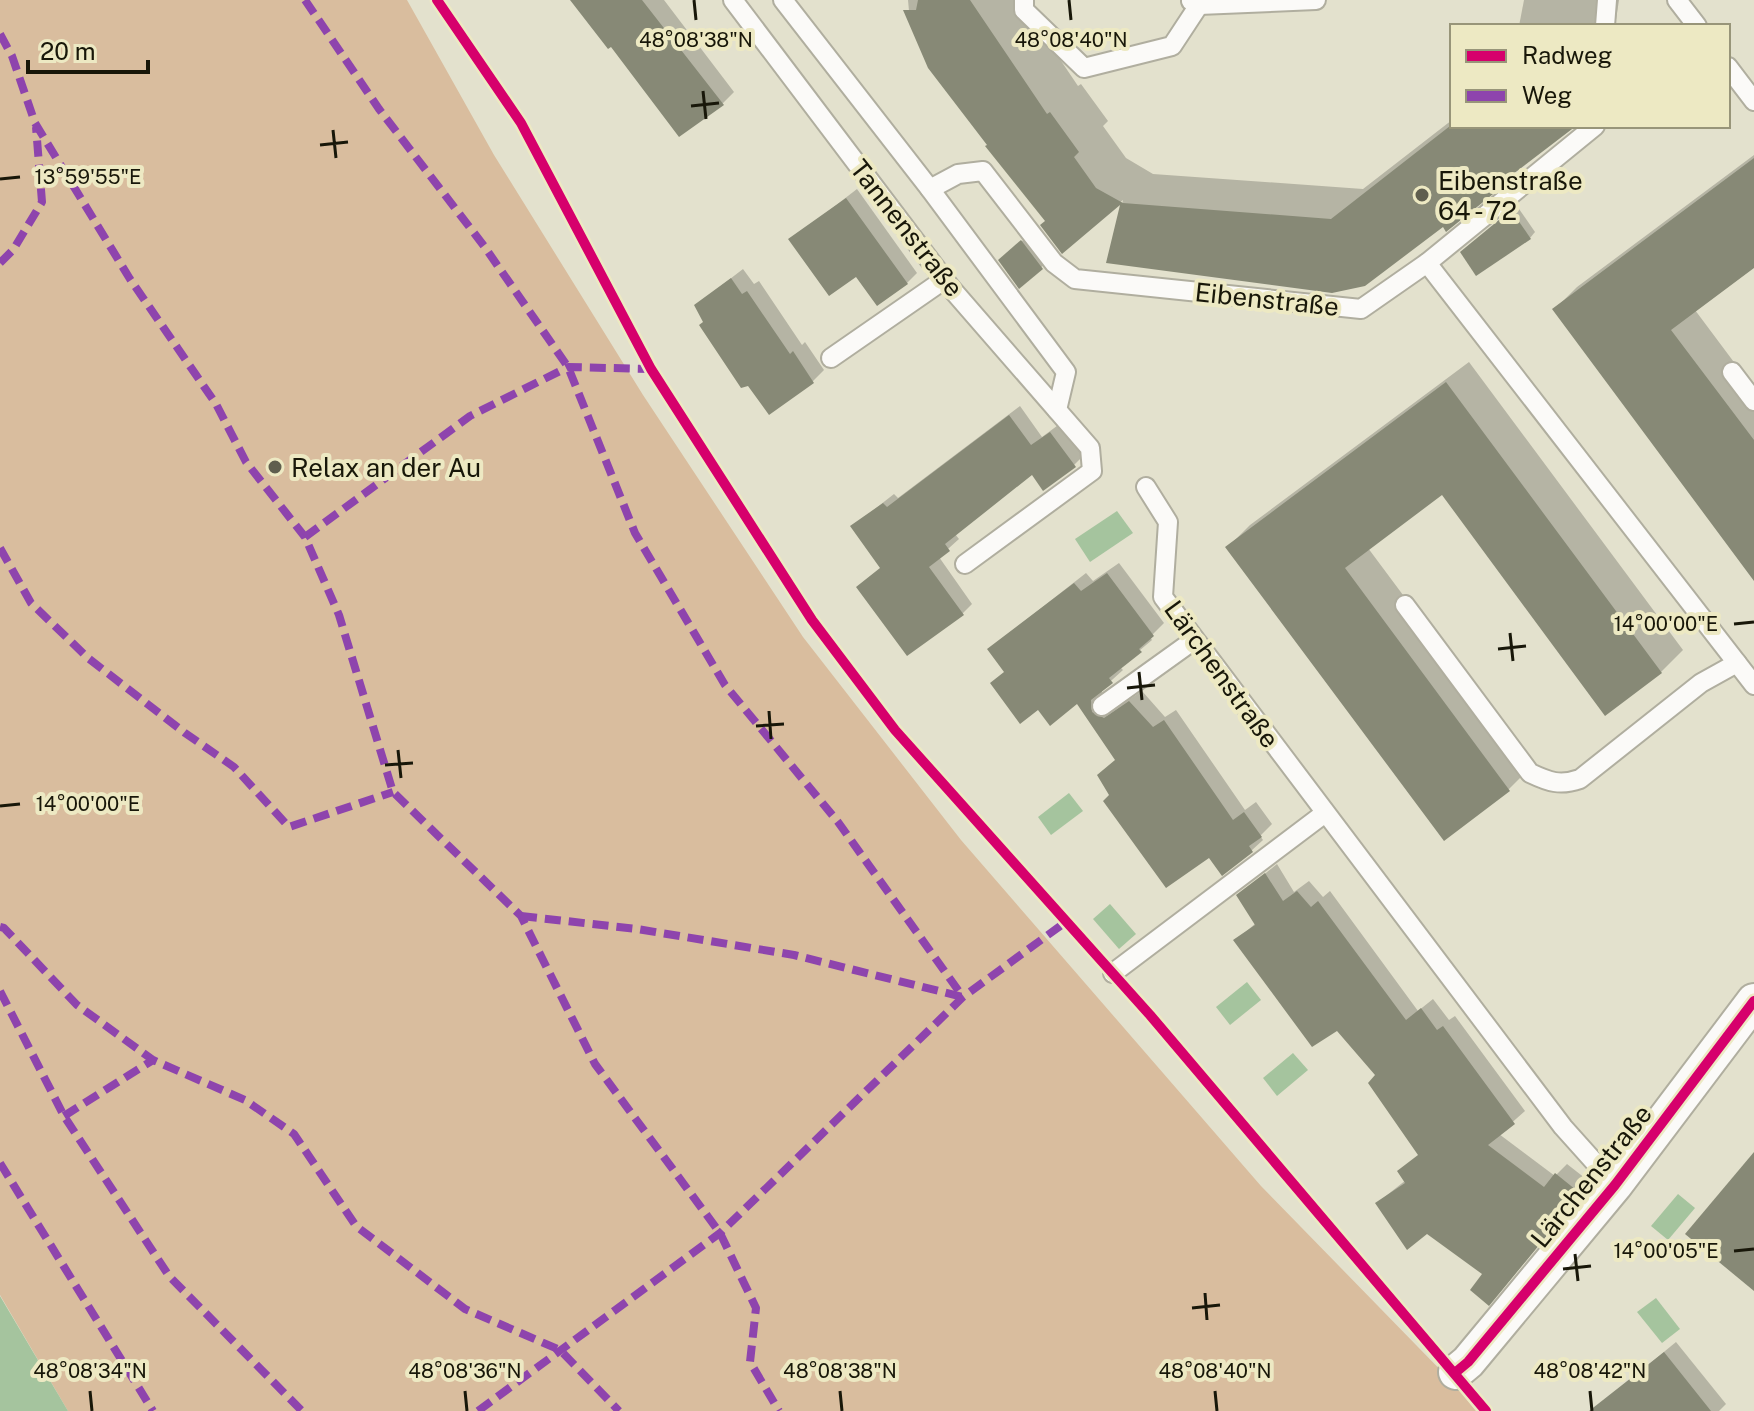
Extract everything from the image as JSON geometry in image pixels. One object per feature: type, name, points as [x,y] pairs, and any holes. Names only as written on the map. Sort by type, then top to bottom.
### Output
[{"type":"street","name":"Lärchenstraße","points":[[1456,1372],[1468,1362],[1615,1185],[1754,1001]]},
{"type":"lane","name":"Tannenstraße","points":[[733,0],[945,279],[1090,448],[1092,471],[965,564]]},
{"type":"lane","points":[[783,0],[930,189],[1066,372],[1057,410]]},
{"type":"lane","points":[[1024,0],[1024,10],[1084,68],[1172,46],[1193,3],[1316,0]]},
{"type":"lane","points":[[1605,24],[1607,0]]},
{"type":"lane","points":[[1677,0],[1695,24]]},
{"type":"lane","points":[[1730,70],[1754,101]]},
{"type":"lane","name":"Eibenstraße","points":[[930,189],[958,174],[983,171],[1054,263],[1075,279],[1361,309],[1427,263],[1593,128]]},
{"type":"lane","points":[[1427,263],[1754,685]]},
{"type":"lane","points":[[831,358],[945,279]]},
{"type":"lane","points":[[1732,372],[1754,401]]},
{"type":"lane","name":"Lärchenstraße","points":[[1146,487],[1168,522],[1163,597],[1563,1127],[1615,1185]]},
{"type":"lane","points":[[1405,605],[1530,773],[1549,783],[1565,784],[1580,779],[1701,683],[1737,663]]},
{"type":"lane","points":[[1102,706],[1194,640]]},
{"type":"lane","points":[[1113,973],[1325,813]]},
{"type":"shaded area","points":[[0,0],[407,0],[494,155],[643,395],[803,637],[961,840],[1261,1186],[1457,1387],[1476,1411],[68,1411],[0,1295]]},
{"type":"shaded area","points":[[1117,511],[1133,533],[1090,562],[1075,539]]},
{"type":"shaded area","points":[[1069,793],[1083,811],[1051,835],[1038,817]]},
{"type":"shaded area","points":[[1110,904],[1136,934],[1119,949],[1093,919]]},
{"type":"shaded area","points":[[1247,982],[1261,1000],[1230,1025],[1216,1007]]},
{"type":"shaded area","points":[[1293,1053],[1308,1070],[1277,1096],[1263,1078]]},
{"type":"shaded area","points":[[1678,1194],[1695,1208],[1668,1240],[1651,1226]]},
{"type":"shaded area","points":[[0,1296],[68,1411],[0,1411]]},
{"type":"shaded area","points":[[1656,1298],[1680,1329],[1662,1343],[1637,1312]]},
{"type":"building","points":[[570,0],[642,0],[724,105],[679,137],[611,47],[608,49]]},
{"type":"building","name":"Eibenstraße 64 - 72","points":[[918,0],[970,0],[1047,114],[1050,112],[1079,152],[1074,157],[1096,188],[1123,203],[1331,219],[1450,126],[1573,128],[1496,187],[1498,190],[1446,232],[1443,227],[1365,286],[1332,293],[1106,263],[1120,205],[1062,254],[1040,225],[1045,221],[928,68],[903,10],[916,10]]},
{"type":"building","points":[[1754,158],[1754,268],[1671,330],[1754,440],[1754,581],[1552,309]]},
{"type":"building","points":[[846,198],[908,284],[877,306],[856,277],[829,296],[788,239]]},
{"type":"building","points":[[1511,210],[1531,239],[1476,276],[1460,252]]},
{"type":"building","points":[[1021,240],[1043,269],[1019,289],[998,260]]},
{"type":"building","points":[[731,278],[742,294],[747,291],[814,383],[769,415],[748,386],[741,388],[699,325],[703,322],[694,305]]},
{"type":"building","points":[[1446,382],[1662,673],[1605,716],[1442,495],[1345,568],[1510,791],[1444,841],[1225,547]]},
{"type":"building","points":[[1009,415],[1031,445],[1050,432],[1076,467],[1043,491],[1032,475],[945,544],[950,551],[929,567],[964,615],[907,656],[856,587],[880,568],[850,526],[883,503],[887,507]]},
{"type":"building","points":[[1107,573],[1154,636],[1139,649],[1142,652],[1109,678],[1113,683],[1091,700],[1092,712],[1104,718],[1129,701],[1153,727],[1164,720],[1233,820],[1244,812],[1262,837],[1249,846],[1253,852],[1222,876],[1209,858],[1166,888],[1103,801],[1109,795],[1097,775],[1115,760],[1077,704],[1050,726],[1038,710],[1020,724],[990,683],[1004,672],[987,649],[1074,583],[1081,591]]},
{"type":"building","points":[[1265,873],[1283,901],[1297,891],[1311,907],[1318,901],[1406,1020],[1421,1008],[1437,1030],[1443,1026],[1515,1124],[1488,1145],[1544,1187],[1555,1173],[1581,1194],[1489,1306],[1470,1290],[1482,1274],[1427,1234],[1407,1250],[1375,1203],[1405,1183],[1397,1171],[1418,1155],[1368,1083],[1375,1075],[1337,1031],[1312,1047],[1233,940],[1255,925],[1236,895]]},
{"type":"building","points":[[1754,1152],[1754,1291],[1685,1234]]},
{"type":"building","points":[[1664,1352],[1711,1411],[1589,1411],[1645,1367]]},
{"type":"marked path","points":[[305,0],[379,109],[484,246],[568,367],[635,533],[725,685],[838,822],[963,997]]},
{"type":"marked path","points":[[0,34],[12,56],[35,123],[130,279],[216,404],[246,462],[305,537],[339,615],[393,792],[521,916],[595,1064],[720,1233],[756,1308],[750,1362],[779,1411]]},
{"type":"marked path","points":[[0,263],[13,250],[42,202],[36,127]]},
{"type":"marked path","points":[[305,537],[470,416],[568,367],[651,369]]},
{"type":"marked path","points":[[0,548],[31,603],[88,658],[234,767],[289,827],[393,792]]},
{"type":"marked path","points":[[521,916],[637,929],[794,955],[963,997]]},
{"type":"marked path","points":[[478,1411],[720,1233],[963,997],[1067,921]]},
{"type":"marked path","points":[[0,927],[77,1005],[153,1060],[245,1100],[294,1134],[356,1226],[465,1309],[560,1350],[619,1411]]},
{"type":"marked path","points":[[0,991],[64,1116],[169,1276],[302,1411]]},
{"type":"marked path","points":[[64,1116],[153,1060]]},
{"type":"marked path","points":[[0,1163],[153,1411]]},
{"type":"cycle path","points":[[437,0],[521,123],[651,369],[812,620],[895,730],[1150,1015],[1486,1411]]},
{"type":"cycle path","points":[[1456,1372],[1468,1362],[1615,1185],[1754,1001]]},
{"type":"place","name":"Eibenstraße 64 - 72","points":[[1422,195]]},
{"type":"place","name":"Relax an der Au","points":[[275,467]]}]
